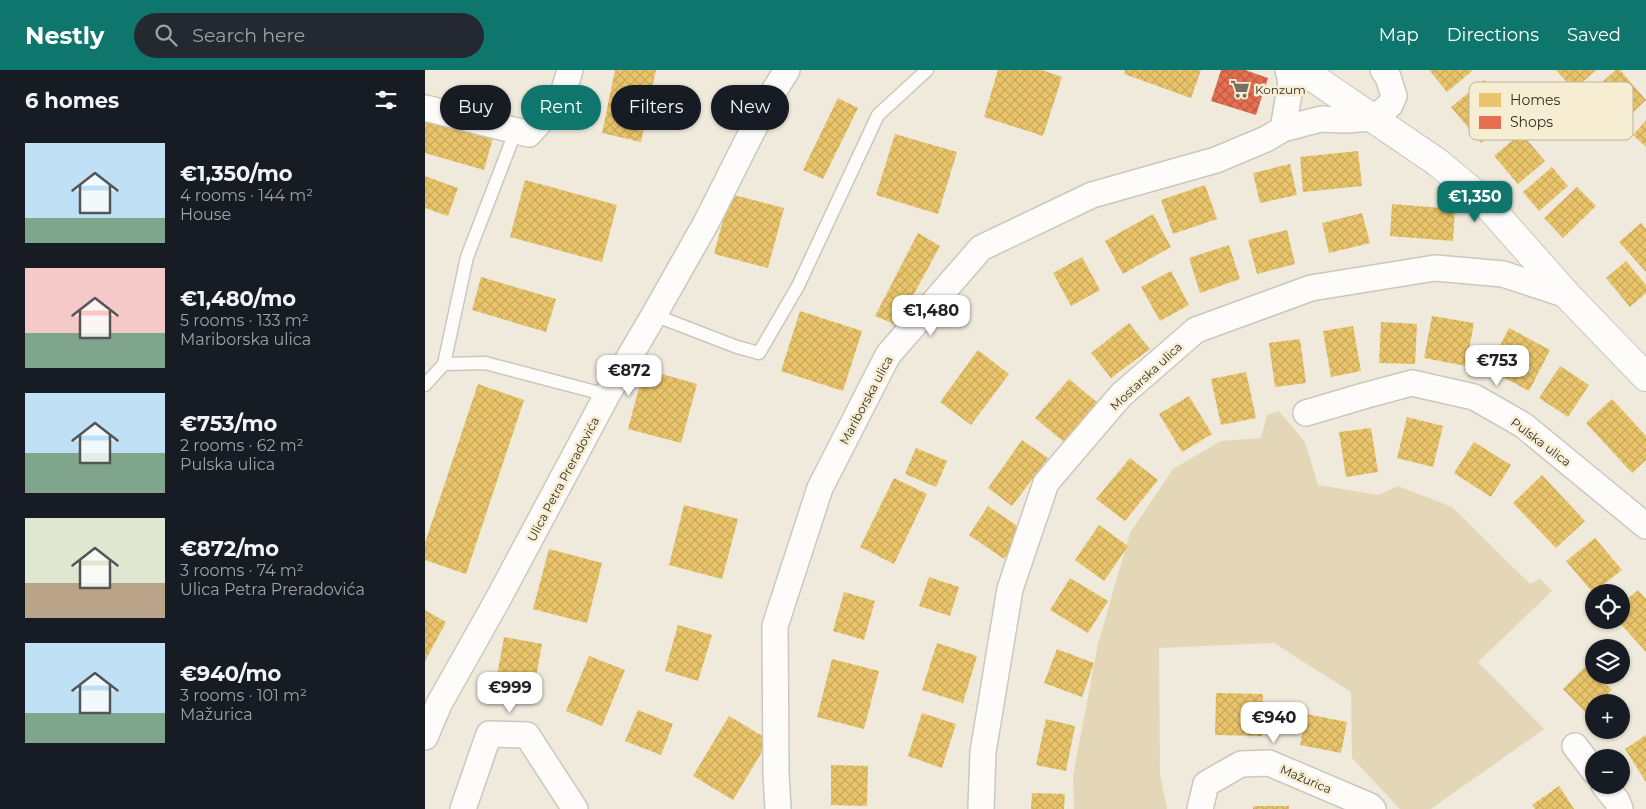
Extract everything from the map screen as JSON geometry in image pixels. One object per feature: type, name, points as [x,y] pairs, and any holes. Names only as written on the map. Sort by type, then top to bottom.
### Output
[{"type":"street","points":[[425,108],[529,134],[562,97],[570,70]]},
{"type":"street","name":"Ulica Petra Preradovića","points":[[425,738],[432,701],[497,601],[607,395],[706,222],[766,104],[787,70]]},
{"type":"street","points":[[1283,129],[1291,82],[1288,70]]},
{"type":"street","points":[[1302,70],[1437,162],[1484,201],[1567,295],[1646,377]]},
{"type":"street","points":[[1374,118],[1390,105],[1394,96],[1388,77],[1383,70]]},
{"type":"street","name":"Mariborska ulica","points":[[778,809],[775,626],[821,488],[888,355],[981,248],[1092,196],[1216,160],[1266,140],[1283,129],[1321,119],[1374,118]]},
{"type":"street","name":"Mostarska ulica","points":[[981,809],[983,752],[1010,589],[1046,482],[1121,395],[1196,330],[1311,288],[1435,268],[1503,274],[1567,295]]},
{"type":"street","name":"Pulska ulica","points":[[1306,413],[1412,384],[1474,397],[1523,425],[1646,526]]},
{"type":"street","points":[[463,809],[489,734],[527,735],[575,809]]},
{"type":"street","points":[[1575,746],[1585,759]]},
{"type":"street","name":"Mažurica","points":[[1200,809],[1206,784],[1241,764],[1269,763],[1370,806],[1373,809]]},
{"type":"street","points":[[1611,794],[1620,809]]},
{"type":"lane","points":[[654,315],[737,347],[759,353],[798,286],[878,115],[927,70]]},
{"type":"lane","points":[[425,384],[444,364],[467,257],[515,130]]},
{"type":"lane","points":[[444,364],[485,363],[607,395]]},
{"type":"shaded area","points":[[1279,411],[1305,442],[1318,485],[1378,495],[1398,486],[1452,507],[1530,584],[1540,579],[1552,591],[1478,662],[1544,729],[1431,809],[1400,809],[1352,758],[1351,692],[1274,643],[1159,648],[1160,775],[1167,809],[1074,809],[1073,776],[1098,644],[1130,533],[1173,469],[1221,441],[1261,438],[1267,415]]},
{"type":"building: Homes","points":[[615,70],[656,70],[653,85],[612,85]]},
{"type":"building: Homes","points":[[998,70],[1042,70],[1062,77],[1043,136],[984,117]]},
{"type":"building: Homes","points":[[1125,70],[1201,70],[1191,98],[1124,74]]},
{"type":"building: Homes","points":[[1429,70],[1471,70],[1472,71],[1447,92]]},
{"type":"building: Homes","points":[[1556,70],[1596,70],[1583,82],[1567,82]]},
{"type":"building: Homes","points":[[1616,70],[1620,70],[1630,82],[1602,82]]},
{"type":"building: Homes","points":[[1633,85],[1646,100],[1633,112]]},
{"type":"building: Homes","points":[[611,89],[611,130],[644,130],[641,142],[602,133]]},
{"type":"building: Homes","points":[[1469,92],[1469,129],[1451,107]]},
{"type":"building: Homes","points":[[838,98],[858,108],[823,179],[803,170]]},
{"type":"building: Homes","points":[[425,118],[440,121],[440,130],[477,130],[494,134],[484,170],[425,153]]},
{"type":"building: Homes","points":[[1646,120],[1646,147],[1633,135]]},
{"type":"building: Homes","points":[[895,134],[957,152],[938,214],[876,195]]},
{"type":"building: Homes","points":[[1513,140],[1527,140],[1545,161],[1518,184],[1494,156]]},
{"type":"building: Homes","points":[[1358,151],[1362,186],[1303,192],[1300,157]]},
{"type":"building: Homes","points":[[1290,164],[1297,195],[1260,203],[1253,173]]},
{"type":"building: Homes","points":[[1552,167],[1568,186],[1539,211],[1523,192]]},
{"type":"building: Homes","points":[[425,176],[458,188],[448,216],[425,208]]},
{"type":"building: Homes","points":[[525,180],[617,205],[602,262],[510,237]]},
{"type":"building: Homes","points":[[1205,185],[1217,219],[1173,234],[1161,200]]},
{"type":"building: Homes","points":[[1577,187],[1596,206],[1563,238],[1544,218]]},
{"type":"building: Homes","points":[[730,194],[784,208],[768,268],[714,254]]},
{"type":"building: Homes","points":[[1392,204],[1455,209],[1453,241],[1390,236]]},
{"type":"building: Homes","points":[[1362,213],[1370,243],[1329,253],[1322,223]]},
{"type":"building: Homes","points":[[1153,214],[1171,247],[1123,274],[1105,241]]},
{"type":"building: Homes","points":[[1641,223],[1646,229],[1646,272],[1619,242]]},
{"type":"building: Homes","points":[[1287,230],[1295,264],[1257,274],[1248,240]]},
{"type":"building: Homes","points":[[918,233],[940,246],[897,325],[875,316]]},
{"type":"building: Homes","points":[[1229,245],[1240,279],[1200,293],[1189,258]]},
{"type":"building: Homes","points":[[1082,257],[1100,290],[1071,306],[1053,273]]},
{"type":"building: Homes","points":[[1626,261],[1646,285],[1646,293],[1630,307],[1606,278]]},
{"type":"building: Homes","points":[[1171,271],[1189,305],[1160,321],[1141,287]]},
{"type":"building: Homes","points":[[481,277],[556,299],[546,332],[472,310]]},
{"type":"building: Homes","points":[[800,311],[862,331],[843,391],[781,371]]},
{"type":"building: Homes","points":[[1432,316],[1474,323],[1466,366],[1424,358]]},
{"type":"building: Homes","points":[[1381,322],[1417,324],[1415,364],[1379,363]]},
{"type":"building: Homes","points":[[1129,323],[1150,349],[1111,378],[1091,353]]},
{"type":"building: Homes","points":[[1353,326],[1361,371],[1331,377],[1323,331]]},
{"type":"building: Homes","points":[[1509,328],[1550,350],[1529,391],[1488,369]]},
{"type":"building: Homes","points":[[1300,339],[1306,383],[1275,387],[1269,343]]},
{"type":"building: Homes","points":[[978,350],[1009,374],[971,425],[940,402]]},
{"type":"building: Homes","points":[[1560,366],[1589,385],[1568,417],[1539,398]]},
{"type":"building: Homes","points":[[644,369],[697,384],[681,443],[628,429]]},
{"type":"building: Homes","points":[[1246,372],[1256,418],[1221,425],[1211,379]]},
{"type":"building: Homes","points":[[1069,379],[1098,403],[1064,442],[1035,418]]},
{"type":"building: Homes","points":[[478,384],[524,400],[466,574],[425,560],[425,543]]},
{"type":"building: Homes","points":[[1189,396],[1212,434],[1182,452],[1159,414]]},
{"type":"building: Homes","points":[[1612,399],[1646,436],[1646,460],[1632,473],[1586,423]]},
{"type":"building: Homes","points":[[1407,417],[1443,426],[1433,467],[1397,458]]},
{"type":"building: Homes","points":[[1371,428],[1378,472],[1346,477],[1339,432]]},
{"type":"building: Homes","points":[[1022,440],[1048,458],[1012,506],[988,488]]},
{"type":"building: Homes","points":[[1474,442],[1511,465],[1491,497],[1454,473]]},
{"type":"building: Homes","points":[[916,448],[947,461],[936,487],[905,474]]},
{"type":"building: Homes","points":[[1130,458],[1158,480],[1125,521],[1096,499]]},
{"type":"building: Homes","points":[[1542,475],[1585,521],[1556,548],[1513,503]]},
{"type":"building: Homes","points":[[894,478],[927,494],[894,564],[860,547]]},
{"type":"building: Homes","points":[[684,505],[738,519],[722,579],[669,565]]},
{"type":"building: Homes","points":[[988,506],[1023,530],[1004,559],[969,535]]},
{"type":"building: Homes","points":[[1099,525],[1128,546],[1104,581],[1075,560]]},
{"type":"building: Homes","points":[[1595,538],[1622,570],[1604,584],[1586,584],[1566,561]]},
{"type":"building: Homes","points":[[549,549],[602,563],[587,623],[533,609]]},
{"type":"building: Homes","points":[[929,577],[959,587],[950,616],[919,606]]},
{"type":"building: Homes","points":[[1070,578],[1108,601],[1088,633],[1050,610]]},
{"type":"building: Homes","points":[[1638,590],[1646,599],[1646,652],[1625,629],[1630,629],[1630,597]]},
{"type":"building: Homes","points":[[844,592],[875,601],[864,640],[833,631]]},
{"type":"building: Homes","points":[[425,610],[446,622],[425,661]]},
{"type":"building: Homes","points":[[678,625],[712,635],[698,681],[665,671]]},
{"type":"building: Homes","points":[[504,637],[542,644],[534,688],[496,681]]},
{"type":"building: Homes","points":[[937,643],[977,656],[963,703],[922,690]]},
{"type":"building: Homes","points":[[1057,649],[1094,663],[1082,697],[1044,683]]},
{"type":"building: Homes","points":[[589,656],[625,670],[602,726],[566,711]]},
{"type":"building: Homes","points":[[832,659],[879,671],[864,729],[817,717]]},
{"type":"building: Homes","points":[[1585,667],[1585,684],[1606,684],[1612,690],[1608,694],[1585,694],[1585,712],[1563,689]]},
{"type":"building: Homes","points":[[1216,693],[1263,694],[1262,736],[1215,735]]},
{"type":"building: Homes","points":[[638,710],[673,724],[661,755],[625,741]]},
{"type":"building: Homes","points":[[922,713],[956,724],[942,768],[908,756]]},
{"type":"building: Homes","points":[[1306,714],[1347,722],[1341,753],[1300,745]]},
{"type":"building: Homes","points":[[729,716],[769,740],[733,800],[693,776]]},
{"type":"building: Homes","points":[[1046,719],[1075,726],[1066,771],[1036,765]]},
{"type":"building: Homes","points":[[1646,735],[1646,782],[1630,757],[1630,749],[1625,749]]},
{"type":"building: Homes","points":[[831,765],[868,766],[867,806],[831,805]]},
{"type":"building: Homes","points":[[1559,786],[1574,809],[1535,809],[1532,805]]},
{"type":"building: Homes","points":[[1032,793],[1065,794],[1064,809],[1031,809]]},
{"type":"building: Homes","points":[[1253,806],[1289,806],[1289,809],[1253,809]]},
{"type":"building: Shops","name":"Konzum","points":[[1221,70],[1245,70],[1268,78],[1256,115],[1211,101]]},
{"type":"place","name":"Konzum","points":[[1240,89]]}]
